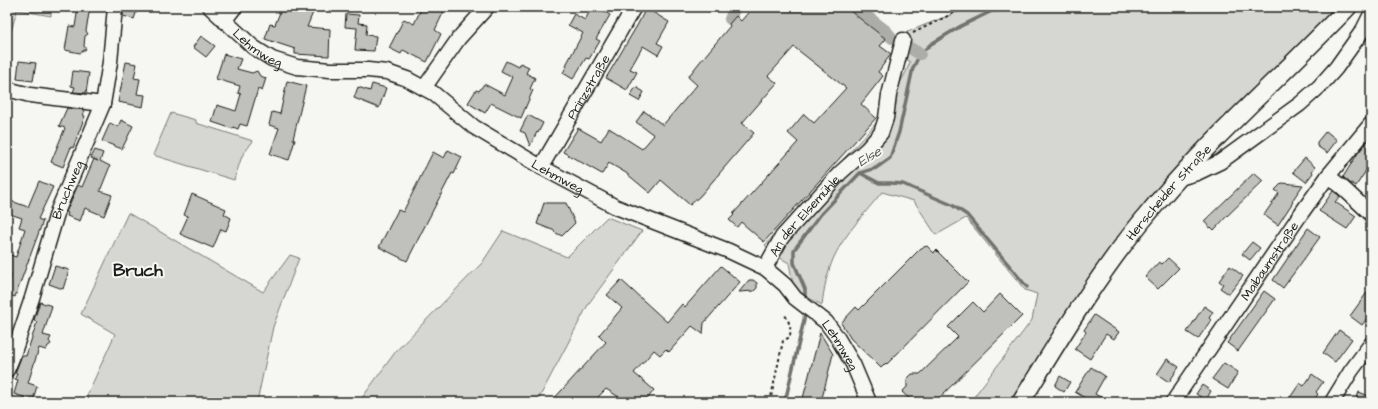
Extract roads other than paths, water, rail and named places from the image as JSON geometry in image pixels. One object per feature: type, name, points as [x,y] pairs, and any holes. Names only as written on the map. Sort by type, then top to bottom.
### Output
[{"type":"main road","name":"Herscheider Straße","points":[[1020,402],[1082,304],[1113,259],[1142,221],[1179,178],[1234,119],[1348,7]]},
{"type":"street","name":"Bruchweg","points":[[7,370],[32,298],[58,210],[103,104],[110,62],[115,7]]},
{"type":"street","name":"Lehmweg","points":[[210,7],[253,47],[272,59],[297,67],[310,69],[368,70],[387,72],[407,79],[429,91],[474,127],[541,167],[616,207],[729,251],[764,268],[785,285],[795,298],[826,322],[853,364],[869,402]]},
{"type":"street","points":[[224,21],[235,7]]},
{"type":"street","points":[[429,91],[459,38],[488,7]]},
{"type":"street","name":"Prinzstraße","points":[[541,167],[634,7]]},
{"type":"street","points":[[1179,178],[1198,173],[1220,162],[1300,104],[1320,86],[1336,68],[1363,30],[1371,14]]},
{"type":"street","name":"An der Elsemühle","points":[[764,268],[782,237],[840,173],[867,149],[881,133],[886,118],[889,95],[903,40]]},
{"type":"street","points":[[7,89],[30,95],[103,104]]},
{"type":"street","name":"Maibaumstraße","points":[[1173,402],[1328,176],[1371,124]]},
{"type":"street","points":[[1328,176],[1371,214]]},
{"type":"street","points":[[1332,402],[1351,371],[1371,344]]},
{"type":"waterway","points":[[730,19],[735,7]]},
{"type":"waterway","points":[[855,7],[886,31],[892,38]]},
{"type":"waterway","name":"Else","points":[[805,302],[805,289],[794,263],[794,250],[821,214],[860,173],[876,168],[890,158],[899,132],[913,68],[920,54],[931,44],[961,26],[992,11],[1033,7]]},
{"type":"waterway","points":[[910,48],[920,54]]},
{"type":"waterway","points":[[860,173],[879,183],[903,184],[952,205],[967,215],[1027,287]]},
{"type":"waterway","name":"Else","points":[[785,402],[805,310]]},
{"type":"district","name":"Bruch","points":[[138,270]]}]
